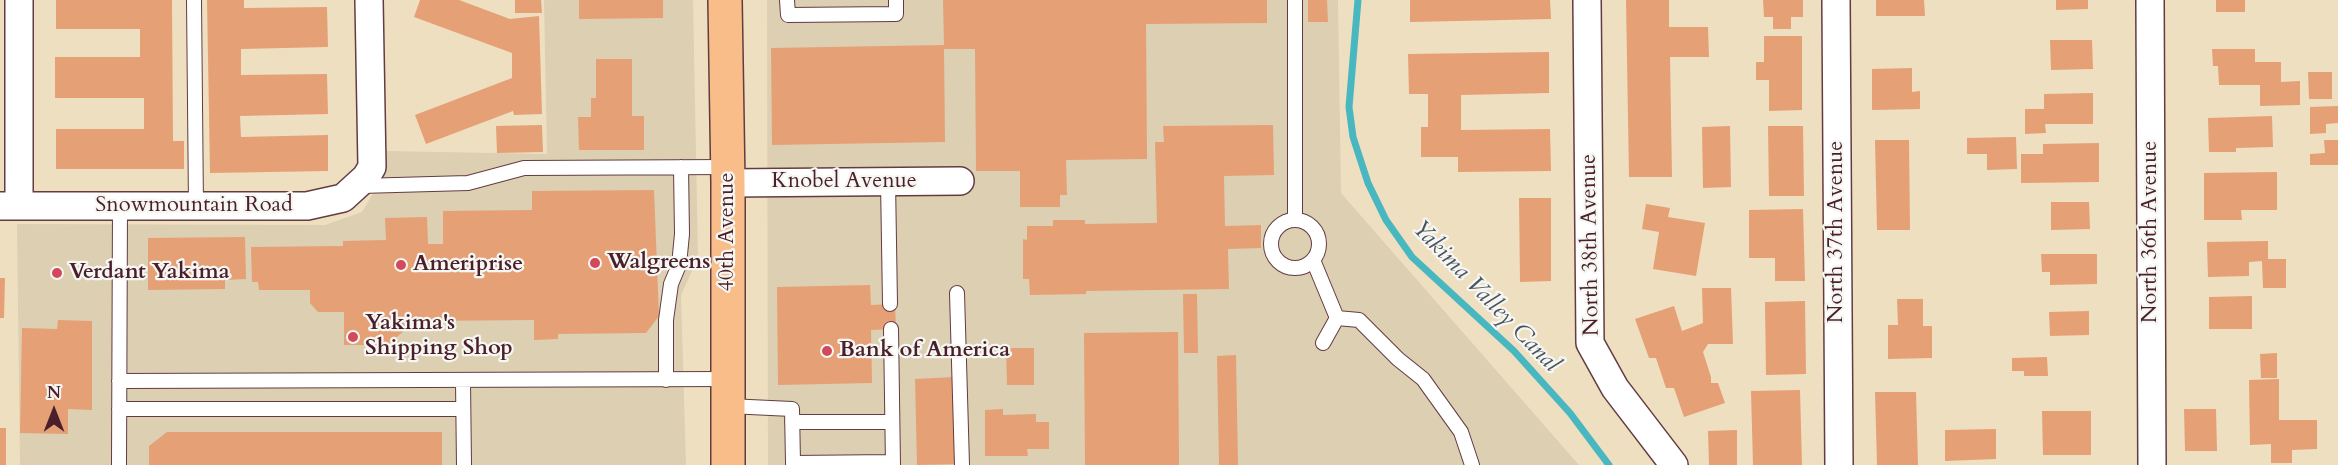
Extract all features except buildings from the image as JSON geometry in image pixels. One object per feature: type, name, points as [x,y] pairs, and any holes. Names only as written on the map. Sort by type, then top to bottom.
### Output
[{"type":"main road","name":"40th Avenue","points":[[725,0],[728,175],[728,465]]},
{"type":"street","points":[[9,206],[19,0]]},
{"type":"street","points":[[365,176],[369,0]]},
{"type":"street","name":"North 38th Avenue","points":[[1587,0],[1590,343],[1615,388],[1674,465]]},
{"type":"street","name":"North 37th Avenue","points":[[1836,0],[1839,465]]},
{"type":"street","name":"North 36th Avenue","points":[[2150,0],[2152,465]]},
{"type":"street","name":"Knobel Avenue","points":[[728,175],[888,182],[960,181]]},
{"type":"street","name":"Snowmountain Road","points":[[9,206],[275,206],[326,203],[343,198],[365,176]]},
{"type":"lane","points":[[194,0],[196,206]]},
{"type":"lane","points":[[788,0],[788,15],[798,15],[896,14],[896,0]]},
{"type":"lane","points":[[1295,0],[1295,219]]},
{"type":"lane","points":[[666,380],[666,320],[671,284],[679,265],[682,234],[681,167]]},
{"type":"lane","points":[[365,176],[468,183],[524,168],[681,167],[728,175]]},
{"type":"lane","points":[[888,182],[890,304]]},
{"type":"lane","points":[[119,465],[120,206]]},
{"type":"lane","points":[[1295,219],[1310,225],[1318,238],[1317,253],[1313,260],[1307,265],[1292,268],[1284,266],[1272,254],[1270,247],[1274,230],[1287,220],[1295,219]]},
{"type":"lane","points":[[1313,260],[1338,318]]},
{"type":"lane","points":[[957,293],[962,465]]},
{"type":"lane","points":[[1323,343],[1338,318]]},
{"type":"lane","points":[[1338,318],[1359,320],[1398,359],[1423,379],[1461,432],[1472,465]]},
{"type":"lane","points":[[119,381],[666,380],[792,409],[793,463],[893,464],[891,329]]},
{"type":"lane","points":[[463,381],[464,465]]},
{"type":"lane","points":[[119,409],[463,409]]},
{"type":"lane","points":[[792,422],[892,422]]},
{"type":"shaded area","points":[[544,0],[693,0],[698,258],[681,295],[686,465],[20,465],[17,224],[325,225],[362,212],[381,180],[385,151],[547,154]]},
{"type":"shaded area","points":[[767,0],[1338,0],[1341,193],[1579,465],[768,465]]},
{"type":"waterway","name":"Yakima Valley Canal","points":[[1358,0],[1349,107],[1353,137],[1368,183],[1386,220],[1412,257],[1514,351],[1570,413],[1609,465]]},
{"type":"place","name":"Walgreens","points":[[595,263]]},
{"type":"place","name":"Ameriprise","points":[[401,265]]},
{"type":"place","name":"Verdant Yakima","points":[[57,273]]},
{"type":"place","name":"Yakima's Shipping Shop","points":[[353,337]]},
{"type":"place","name":"Bank of America","points":[[827,351]]}]
